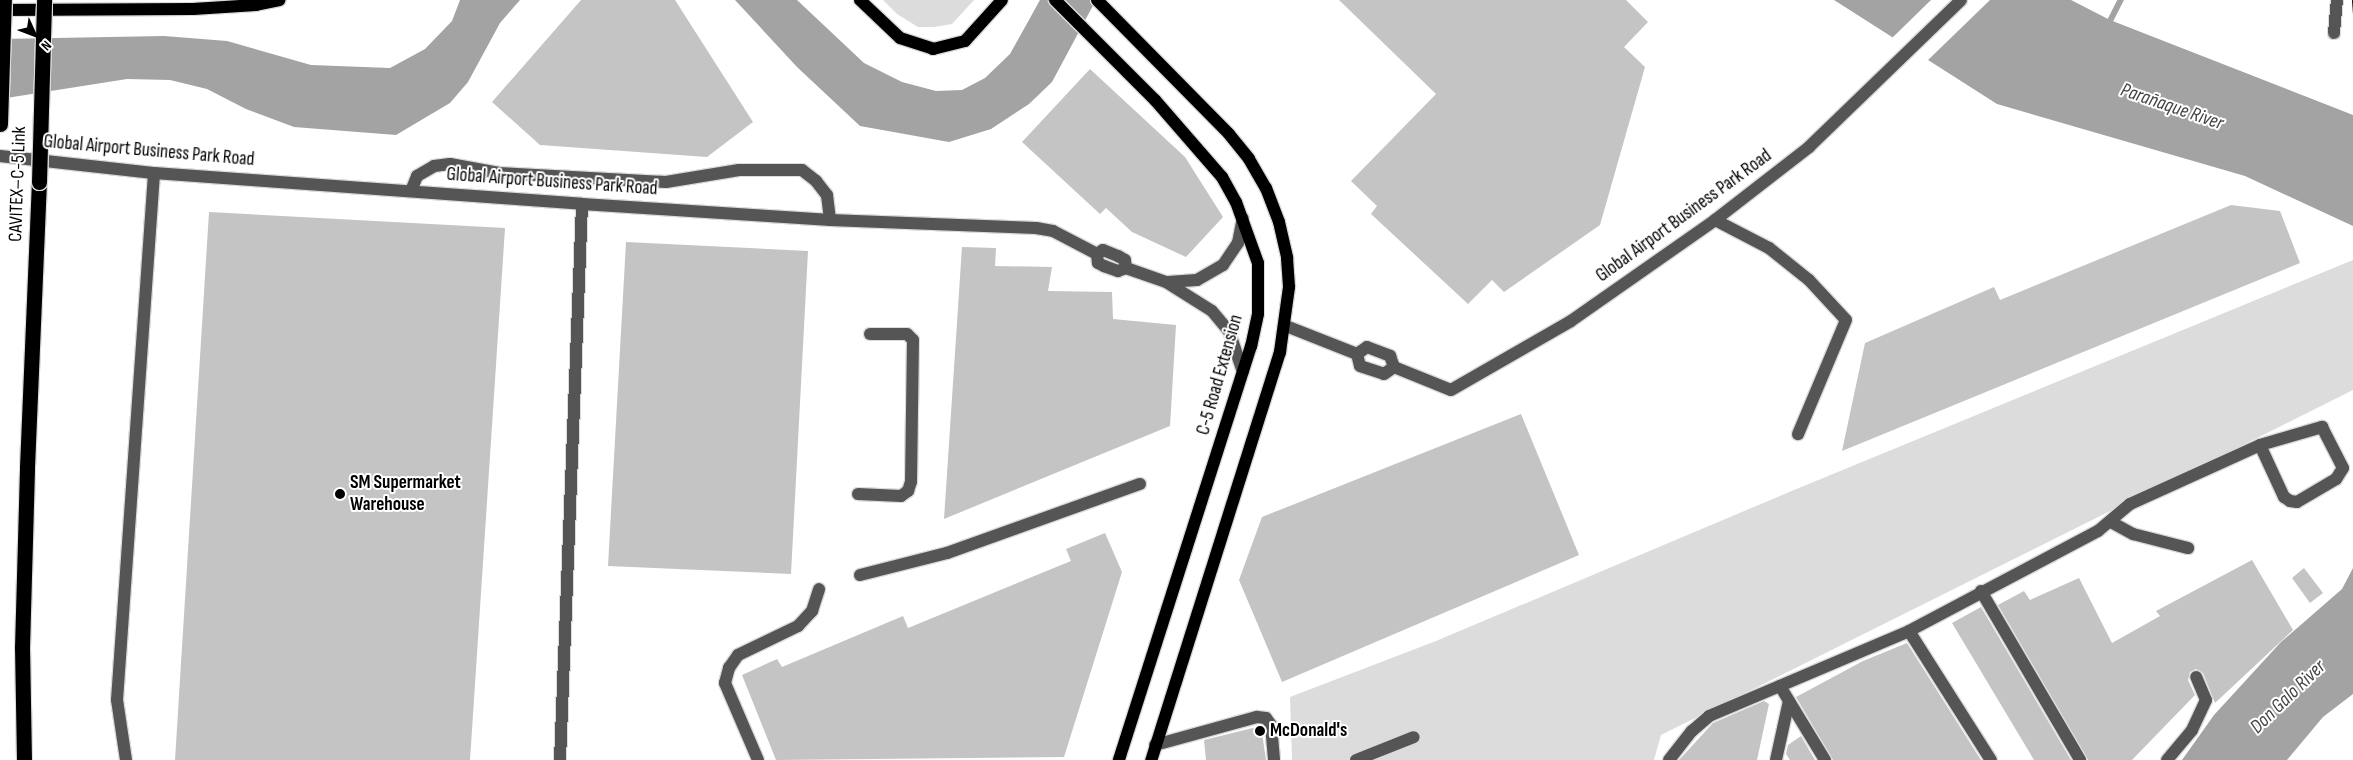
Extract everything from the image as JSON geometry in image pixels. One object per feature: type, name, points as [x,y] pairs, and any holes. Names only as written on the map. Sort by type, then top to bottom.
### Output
[{"type":"highway","name":"CAVITEX–C-5 Link","points":[[0,124],[4,0]]},
{"type":"highway","name":"CAVITEX–C-5 Link","points":[[24,760],[22,648],[26,486],[44,0]]},
{"type":"main road","points":[[0,10],[193,8],[256,5],[279,0]]},
{"type":"main road","points":[[860,0],[900,38],[933,49],[965,41],[1002,0]]},
{"type":"main road","name":"C-5 Road Extension","points":[[1055,0],[1155,100],[1222,177],[1243,218],[1258,263],[1260,286],[1256,322],[1242,372],[1119,760]]},
{"type":"main road","points":[[1097,0],[1229,134],[1249,159],[1266,188],[1280,222],[1288,258],[1290,287],[1286,326],[1272,380],[1150,760]]},
{"type":"street","name":"Global Airport Business Park Road","points":[[1357,354],[1366,348],[1390,356],[1394,367],[1452,390],[1571,321],[1715,220],[1808,148],[1961,0]]},
{"type":"street","points":[[2334,33],[2337,0]]},
{"type":"street","name":"Global Airport Business Park Road","points":[[0,156],[154,173],[582,204],[830,220],[1036,228],[1054,231],[1097,254],[1103,250],[1118,256],[1125,260],[1126,268],[1166,282],[1194,298],[1221,320],[1234,343],[1242,372]]},
{"type":"street","points":[[411,191],[418,176],[434,166],[450,164],[499,173],[666,182],[739,170],[802,170],[816,181],[827,195],[830,220]]},
{"type":"street","points":[[126,760],[117,700],[154,173]]},
{"type":"street","points":[[560,760],[582,204]]},
{"type":"street","name":"Global Airport Business Park Road","points":[[1166,282],[1197,280],[1223,266],[1238,243],[1243,218]]},
{"type":"street","points":[[1715,220],[1769,248],[1815,286],[1846,320],[1798,434]]},
{"type":"street","name":"Global Airport Business Park Road","points":[[1286,326],[1357,354]]},
{"type":"street","points":[[858,494],[901,496],[908,491],[911,482],[913,340],[906,334],[870,334]]},
{"type":"street","name":"Global Airport Business Park Road","points":[[1357,354],[1360,366],[1384,374],[1394,367]]},
{"type":"street","points":[[1669,760],[1692,730],[1709,716],[1909,632],[1981,591],[2111,522],[2130,504],[2260,445],[2322,427],[2343,468],[2336,479],[2297,502],[2290,501],[2284,497],[2260,445]]},
{"type":"street","points":[[860,574],[947,553],[1140,484]]},
{"type":"street","points":[[2111,522],[2133,534],[2188,548]]},
{"type":"street","points":[[758,760],[725,683],[729,668],[738,655],[798,626],[812,611],[819,589]]},
{"type":"street","points":[[1981,591],[2080,760]]},
{"type":"street","points":[[1909,632],[1991,760]]},
{"type":"street","points":[[2167,760],[2192,730],[2206,700],[2196,677]]},
{"type":"street","points":[[1780,686],[1825,760]]},
{"type":"street","points":[[1776,760],[1789,701]]},
{"type":"street","points":[[1155,746],[1257,716],[1266,718],[1271,725],[1274,760]]},
{"type":"street","points":[[1356,760],[1414,737]]},
{"type":"shaded area","points":[[883,0],[974,0],[952,24],[918,27],[897,14]]},
{"type":"shaded area","points":[[2353,260],[2353,390],[1661,735],[1654,760],[1292,760],[1290,697],[1436,641],[1794,490]]},
{"type":"water","points":[[460,0],[520,0],[500,23],[468,82],[450,103],[396,135],[294,127],[246,109],[207,89],[170,80],[127,79],[0,99],[0,39],[164,36],[227,41],[311,65],[390,68],[425,49],[452,21]]},
{"type":"water","points":[[735,0],[797,0],[864,63],[902,82],[936,91],[962,90],[985,78],[1010,54],[1040,0],[1096,0],[1052,82],[1029,104],[991,129],[949,142],[860,126],[797,67]]},
{"type":"water","name":"Parañaque River","points":[[1834,0],[2071,0],[2110,20],[2353,115],[2353,226],[2245,176],[1997,104]]},
{"type":"water","name":"Don Galo River","points":[[2353,568],[2353,694],[2323,717],[2287,760],[2182,760],[2214,715],[2281,642],[2342,589]]},
{"type":"pier","points":[[1931,0],[1990,0],[1926,62],[1890,40]]},
{"type":"building","points":[[581,0],[675,0],[753,122],[707,157],[540,145],[492,102]]},
{"type":"building","points":[[1339,0],[1626,0],[1648,22],[1624,47],[1645,67],[1600,225],[1504,292],[1492,280],[1468,304],[1371,214],[1377,206],[1351,181],[1436,94]]},
{"type":"building","points":[[1090,69],[1185,157],[1223,217],[1186,257],[1132,232],[1106,208],[1100,214],[1022,142]]},
{"type":"building","points":[[2231,205],[2280,211],[2300,263],[1842,451],[1865,343],[1994,287],[2000,300]]},
{"type":"building","name":"SM Supermarket Warehouse","points":[[209,212],[505,228],[470,760],[175,760]]},
{"type":"building","points":[[626,242],[808,251],[791,574],[608,566]]},
{"type":"building","points":[[962,247],[996,248],[995,266],[1052,267],[1048,291],[1112,292],[1113,319],[1176,325],[1170,426],[944,519]]},
{"type":"building","points":[[1521,414],[1579,555],[1282,682],[1239,580],[1262,517]]},
{"type":"building","points":[[1105,533],[1122,572],[1064,757],[776,760],[742,675],[777,659],[782,667],[903,616],[908,628],[1071,561],[1066,549]]},
{"type":"building","points":[[2252,560],[2293,630],[2215,703],[2203,673],[2196,669],[2190,672],[2188,680],[2195,695],[2132,760],[2088,760],[1998,605],[2024,591],[2030,600],[2079,578],[2112,643],[2160,616],[2156,611]]},
{"type":"building","points":[[2304,568],[2323,593],[2310,603],[2292,578]]},
{"type":"building","points":[[1981,607],[2071,760],[2034,760],[1952,623]]},
{"type":"building","points":[[1907,643],[1981,760],[1833,760],[1796,697],[1863,661]]},
{"type":"building","points":[[1764,701],[1769,704],[1757,760],[1679,760],[1713,723]]},
{"type":"building","points":[[1261,726],[1266,760],[1206,760],[1204,740]]},
{"type":"building","points":[[1801,736],[1815,760],[1790,760],[1786,754],[1788,745]]},
{"type":"waterway","points":[[2107,27],[2121,0]]},
{"type":"tram line","points":[[2352,0],[2353,15]]},
{"type":"place","name":"SM Supermarket Warehouse","points":[[340,494]]},
{"type":"place","name":"McDonald's","points":[[1260,731]]}]
